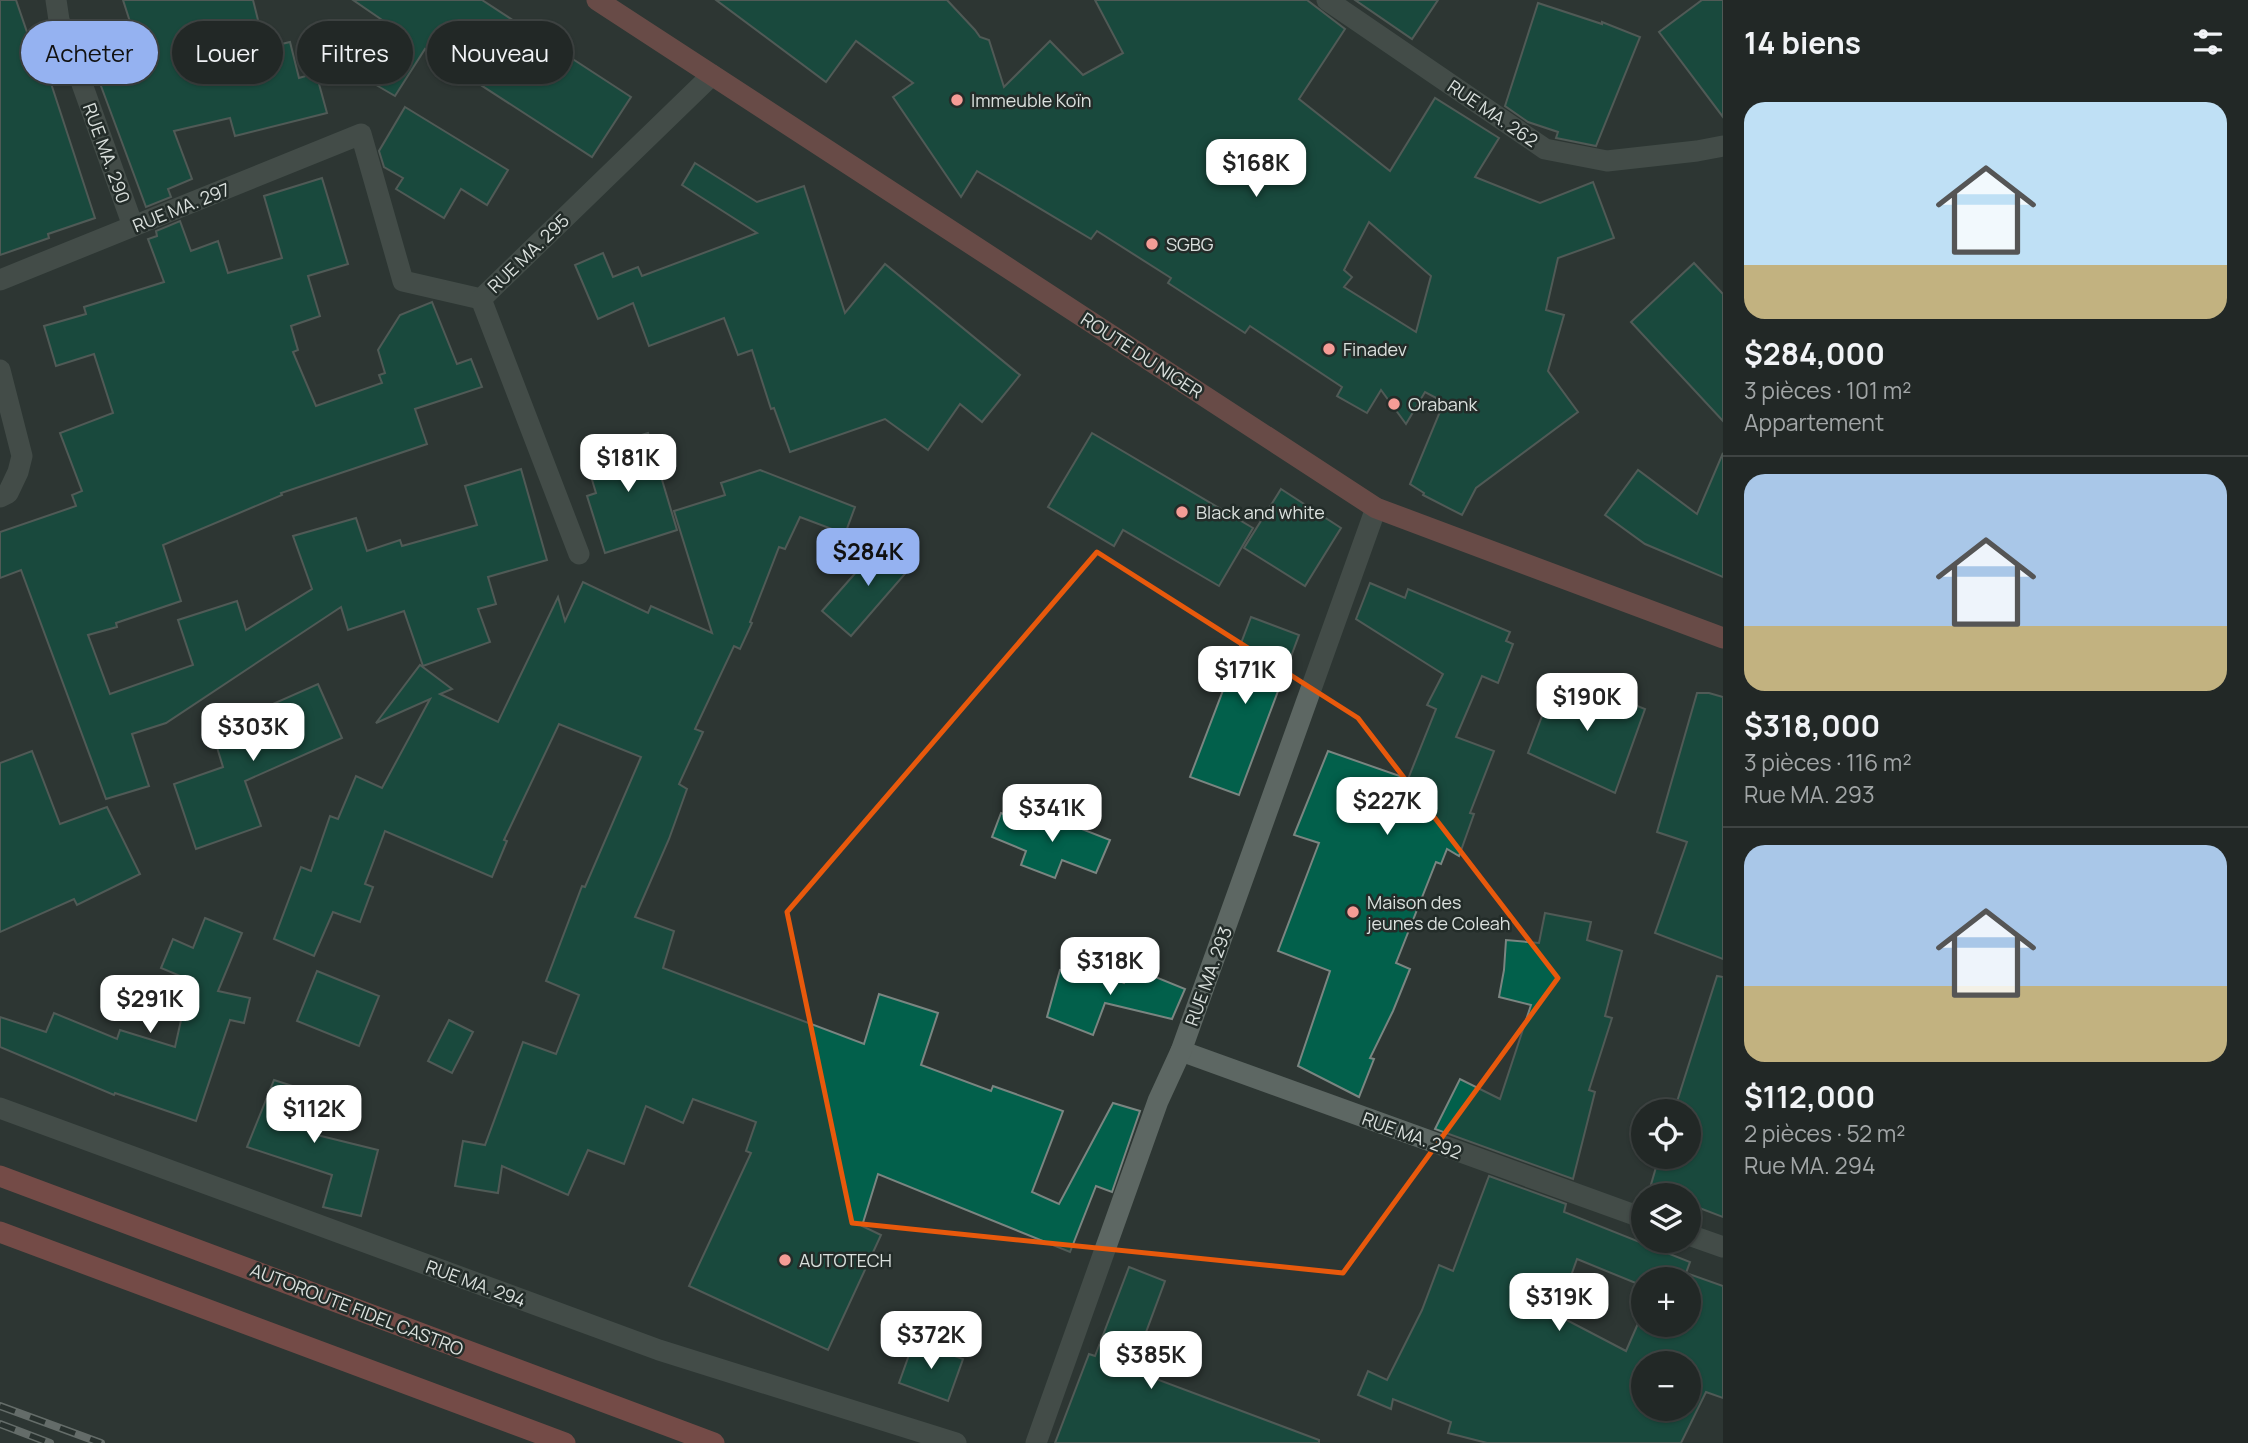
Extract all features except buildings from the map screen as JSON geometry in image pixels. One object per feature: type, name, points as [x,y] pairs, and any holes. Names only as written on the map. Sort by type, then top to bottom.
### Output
[{"type":"highway","name":"AUTOROUTE FIDEL CASTRO","points":[[0,1176],[714,1443]]},
{"type":"highway","points":[[0,1232],[565,1443]]},
{"type":"main road","name":"ROUTE DU NIGER","points":[[597,0],[1376,508],[1723,638]]},
{"type":"street","name":"RUE MA. 290","points":[[56,0],[59,20],[133,226]]},
{"type":"street","name":"RUE MA. 262","points":[[1328,0],[1545,149],[1607,161],[1697,151],[1723,145]]},
{"type":"street","name":"RUE MA. 295","points":[[361,134],[403,281],[481,299],[712,75]]},
{"type":"street","name":"RUE MA. 297","points":[[0,280],[361,134]]},
{"type":"street","points":[[481,299],[579,554]]},
{"type":"street","points":[[0,370],[22,456],[8,493],[0,497]]},
{"type":"street","name":"RUE MA. 293","points":[[1035,1443],[1158,1101],[1181,1051],[1376,508]]},
{"type":"street","name":"RUE MA. 292","points":[[1181,1051],[1631,1214]]},
{"type":"street","name":"RUE MA. 294","points":[[0,1108],[659,1350],[956,1443]]},
{"type":"street","points":[[1701,1239],[1723,1247]]},
{"type":"highlighted area","points":[[1097,552],[1358,718],[1558,978],[1343,1273],[852,1223],[787,912]]},
{"type":"railway","points":[[0,1406],[101,1443]]},
{"type":"railway","points":[[0,1424],[50,1443]]},
{"type":"place","name":"Immeuble Koïn","points":[[957,100]]},
{"type":"place","name":"SGBG","points":[[1152,244]]},
{"type":"place","name":"Finadev","points":[[1329,349]]},
{"type":"place","name":"Orabank","points":[[1394,404]]},
{"type":"place","name":"Black and white","points":[[1182,512]]},
{"type":"place","name":"Maison des jeunes de Coleah","points":[[1353,912]]},
{"type":"place","name":"AUTOTECH","points":[[785,1260]]}]
